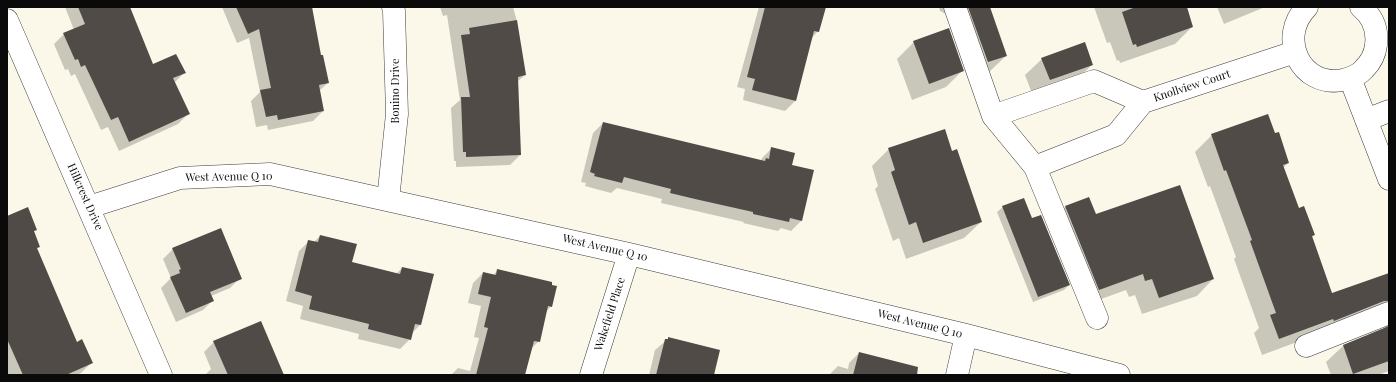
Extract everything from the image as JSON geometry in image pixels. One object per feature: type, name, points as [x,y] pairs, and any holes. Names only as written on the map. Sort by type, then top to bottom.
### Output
[{"type":"street","name":"Bonino Drive","points":[[388,200],[397,114],[393,7]]},
{"type":"street","points":[[955,7],[993,116],[1035,167],[1097,318]]},
{"type":"street","points":[[1307,7],[1299,17],[1294,28],[1292,41],[1295,52],[1301,64],[1311,74],[1324,80],[1337,81],[1350,78],[1362,72],[1376,51],[1377,38],[1382,23],[1361,7]]},
{"type":"street","name":"Hillcrest Drive","points":[[7,20],[161,375]]},
{"type":"street","name":"Knollview Court","points":[[1035,167],[1116,135],[1143,102],[1295,52]]},
{"type":"street","points":[[1350,78],[1389,179]]},
{"type":"street","points":[[993,116],[1094,81],[1143,102]]},
{"type":"street","points":[[1366,120],[1389,110]]},
{"type":"street","name":"West Avenue Q 10","points":[[89,207],[180,178],[270,174],[629,254],[966,335],[1119,375]]},
{"type":"street","name":"Wakefield Place","points":[[591,375],[629,254]]},
{"type":"street","points":[[1306,346],[1389,312]]},
{"type":"street","points":[[956,375],[966,335]]},
{"type":"building","points":[[78,7],[130,7],[153,64],[176,54],[186,73],[173,78],[190,114],[129,142],[118,117],[111,120],[85,65],[81,67],[78,59],[75,60],[63,33],[85,24]]},
{"type":"building","points":[[236,7],[312,7],[321,55],[323,55],[329,83],[319,85],[324,111],[278,120],[277,115],[266,117],[260,90],[271,88],[259,29],[248,34]]},
{"type":"building","points":[[765,7],[826,7],[819,32],[814,31],[796,101],[752,90],[755,79],[747,77]]},
{"type":"building","points":[[968,7],[990,7],[1007,56],[988,62]]},
{"type":"building","points":[[1136,7],[1187,7],[1193,27],[1137,47],[1136,44],[1133,45],[1122,12]]},
{"type":"building","points":[[517,20],[526,75],[518,77],[521,155],[466,157],[466,152],[463,152],[461,97],[470,97],[461,35],[470,34],[469,28]]},
{"type":"building","points":[[949,28],[964,71],[929,84],[913,41]]},
{"type":"building","points":[[1085,42],[1093,65],[1050,80],[1041,58]]},
{"type":"building","points":[[1268,114],[1275,133],[1279,132],[1289,163],[1283,165],[1299,208],[1304,206],[1315,235],[1312,236],[1332,293],[1389,273],[1389,301],[1384,301],[1334,321],[1333,319],[1279,339],[1270,315],[1276,313],[1250,241],[1252,240],[1226,170],[1224,171],[1211,134]]},
{"type":"building","points":[[603,122],[765,161],[766,158],[769,159],[771,147],[795,153],[792,165],[814,170],[802,221],[790,218],[789,222],[753,214],[753,212],[670,193],[671,189],[624,177],[622,183],[594,176],[595,174],[590,172]]},
{"type":"building","points":[[945,129],[952,151],[957,149],[982,222],[923,243],[916,222],[909,225],[891,172],[895,170],[888,148]]},
{"type":"building","points":[[1180,185],[1214,279],[1159,298],[1152,279],[1145,281],[1143,274],[1099,290],[1065,206],[1089,197],[1096,214]]},
{"type":"building","points":[[1024,198],[1032,218],[1041,215],[1070,285],[1038,297],[1002,206]]},
{"type":"building","points":[[28,207],[37,230],[34,231],[40,247],[37,248],[77,342],[82,339],[93,363],[66,375],[23,375],[7,339],[7,216]]},
{"type":"building","points":[[221,228],[242,279],[210,292],[214,301],[186,313],[170,277],[180,273],[179,270],[181,269],[172,248]]},
{"type":"building","points":[[320,235],[357,244],[352,262],[400,274],[402,267],[434,274],[421,325],[415,324],[411,340],[368,329],[369,324],[309,309],[312,296],[295,291],[308,240],[318,242]]},
{"type":"building","points":[[497,269],[552,282],[552,285],[557,286],[552,307],[548,306],[540,342],[534,341],[525,375],[476,375],[488,328],[484,327],[491,297],[478,294],[483,272],[496,275]]},
{"type":"building","points":[[261,321],[284,375],[228,375],[213,341]]},
{"type":"building","points":[[1389,326],[1389,361],[1353,374],[1343,345]]},
{"type":"building","points":[[668,337],[720,350],[714,375],[656,375],[665,339],[668,339]]},
{"type":"building","points":[[859,352],[918,367],[917,375],[853,375]]}]
